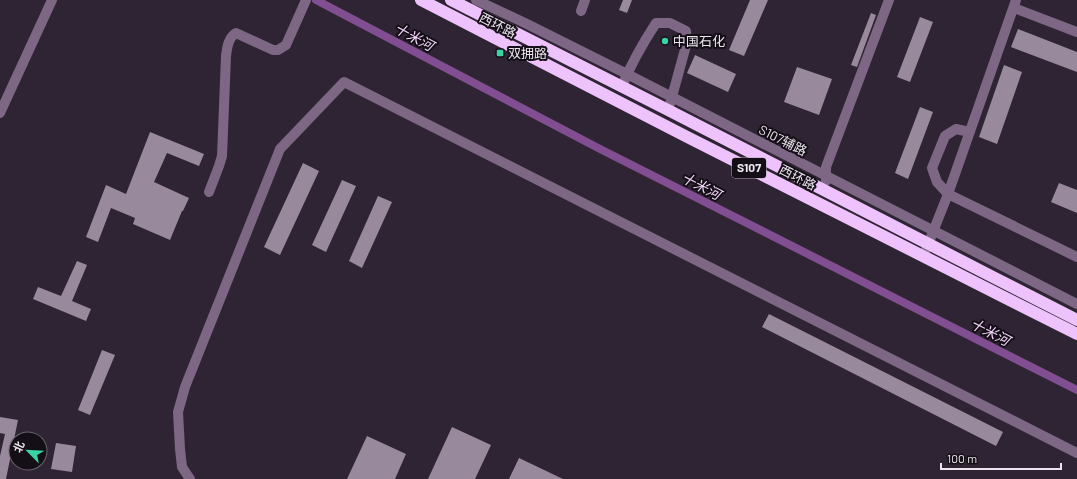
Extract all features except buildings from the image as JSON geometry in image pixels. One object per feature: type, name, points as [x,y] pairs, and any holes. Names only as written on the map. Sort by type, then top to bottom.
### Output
[{"type":"highway","name":"西环路","points":[[421,0],[435,3],[447,14],[922,257],[1077,334]]},
{"type":"highway","name":"西环路","points":[[453,1],[622,86],[1077,320]]},
{"type":"street","points":[[0,97],[45,0]]},
{"type":"street","points":[[0,113],[52,0]]},
{"type":"street","points":[[209,192],[220,166],[222,156],[226,56],[228,44],[232,36],[236,33],[273,50],[278,50],[286,44],[306,0]]},
{"type":"street","name":"S107辅路","points":[[476,0],[627,74],[1077,304]]},
{"type":"street","points":[[581,11],[585,0]]},
{"type":"street","points":[[824,191],[827,176],[826,167],[889,0]]},
{"type":"street","points":[[447,14],[453,1]]},
{"type":"street","points":[[922,257],[948,194],[1015,4],[1077,32]]},
{"type":"street","points":[[622,86],[643,44],[656,23],[670,22],[686,30],[687,42],[668,110]]},
{"type":"street","points":[[190,479],[182,467],[180,449],[178,412],[185,387],[280,149],[344,82],[1077,453]]},
{"type":"street","points":[[970,132],[956,129],[945,136],[932,168],[937,182],[948,194],[1077,257]]},
{"type":"waterway","name":"十米河","points":[[316,0],[602,150],[1077,390]]},
{"type":"place","name":"中国石化","points":[[665,41]]},
{"type":"place","name":"双拥路","points":[[500,53]]}]
